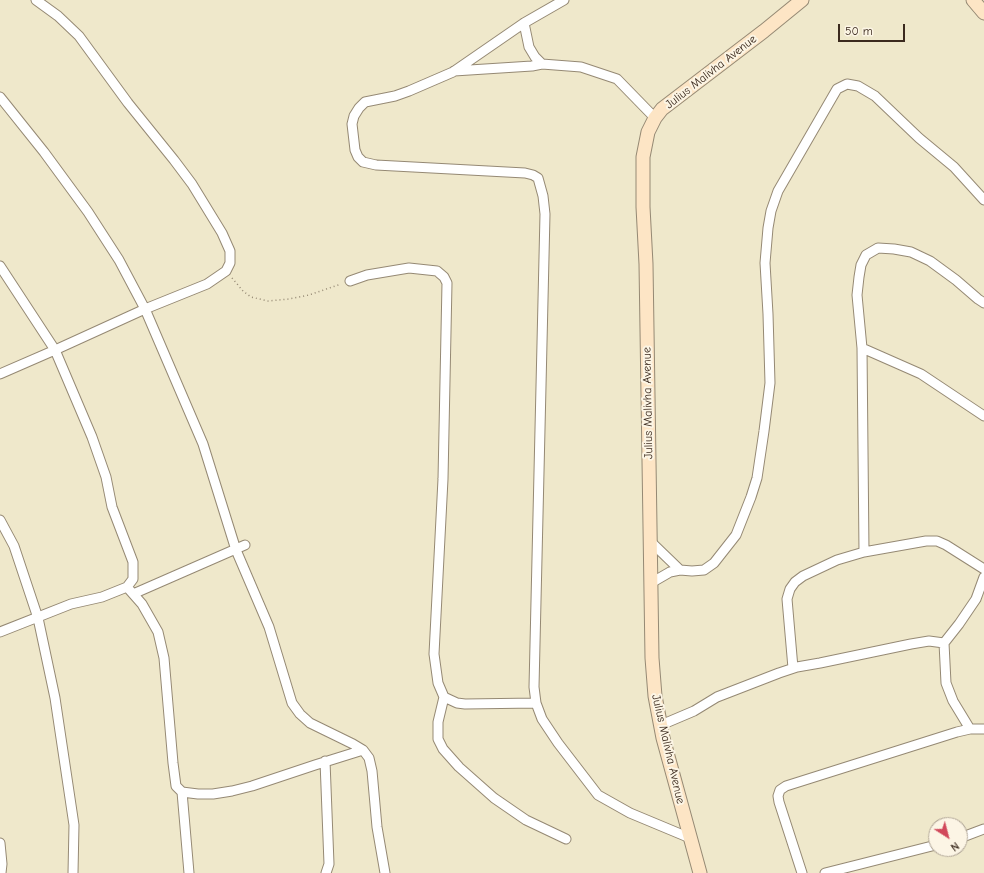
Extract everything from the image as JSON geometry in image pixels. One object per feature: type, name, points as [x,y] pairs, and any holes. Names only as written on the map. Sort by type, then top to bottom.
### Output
[{"type":"street","points":[[0,374],[145,309],[207,284],[226,271],[230,263],[230,250],[222,233],[192,184],[128,103],[79,36],[58,16],[36,0]]},
{"type":"street","points":[[564,0],[524,23],[453,72],[395,96],[365,102],[354,116],[352,124],[355,150],[358,157],[363,162],[376,165],[524,173],[538,178],[541,184],[544,196],[545,214],[534,680],[536,703],[542,718],[558,743],[598,795],[630,813],[690,838]]},
{"type":"street","name":"Julius Malivha Avenue","points":[[700,873],[661,725],[655,696],[652,658],[646,272],[642,172],[643,157],[648,132],[655,118],[670,102],[764,31],[802,0]]},
{"type":"street","points":[[973,0],[984,13]]},
{"type":"street","points":[[524,23],[529,47],[535,57],[542,64]]},
{"type":"street","points":[[453,72],[542,64],[581,67],[617,79],[655,118]]},
{"type":"street","points":[[651,583],[670,572],[680,570],[704,570],[714,563],[736,535],[752,497],[757,478],[770,382],[765,263],[767,234],[771,211],[778,191],[837,89],[847,84],[858,86],[875,96],[919,138],[954,167],[984,200]]},
{"type":"street","points":[[0,98],[44,152],[88,212],[119,260],[145,309],[204,444],[236,550],[269,627],[292,703],[300,714],[310,723],[354,744],[363,750],[369,758],[372,771],[377,827],[385,873]]},
{"type":"street","points":[[864,552],[862,348],[857,295],[861,265],[866,255],[878,248],[911,252],[930,261],[956,280],[978,300],[984,303]]},
{"type":"street","points":[[0,266],[55,350],[92,438],[106,477],[112,507],[133,562],[133,579],[130,590]]},
{"type":"street","points":[[350,280],[367,275],[409,268],[436,271],[444,277],[447,284],[443,479],[434,654],[438,683],[444,697],[438,722],[438,739],[443,749],[459,767],[494,798],[526,820],[566,839]]},
{"type":"street","points":[[862,348],[921,374],[984,416]]},
{"type":"street","points":[[0,520],[14,546],[38,618],[54,698],[74,825],[73,873]]},
{"type":"street","points":[[793,668],[787,599],[790,589],[795,582],[814,570],[837,560],[864,552],[926,540],[937,541],[954,549],[984,569]]},
{"type":"street","points":[[651,542],[680,570]]},
{"type":"street","points":[[0,632],[71,604],[130,590],[245,546]]},
{"type":"street","points":[[970,729],[953,701],[946,683],[944,643],[959,624],[976,598],[984,577]]},
{"type":"street","points":[[130,590],[142,604],[158,632],[164,658],[174,778],[176,786],[182,792],[212,794],[232,791],[363,750]]},
{"type":"street","points":[[661,725],[694,711],[718,697],[779,672],[910,644],[929,641],[944,643]]},
{"type":"street","points":[[444,697],[465,704],[536,703]]},
{"type":"street","points":[[802,873],[779,802],[778,796],[780,790],[786,786],[970,729],[984,729]]},
{"type":"street","points":[[325,761],[329,864],[326,873]]},
{"type":"street","points":[[182,792],[189,873]]},
{"type":"street","points":[[968,835],[984,829]]},
{"type":"street","points":[[0,843],[2,864],[1,873]]},
{"type":"street","points":[[825,873],[928,847]]},
{"type":"path","points":[[226,271],[243,291],[251,297],[268,301],[289,300],[310,295],[350,280]]}]
